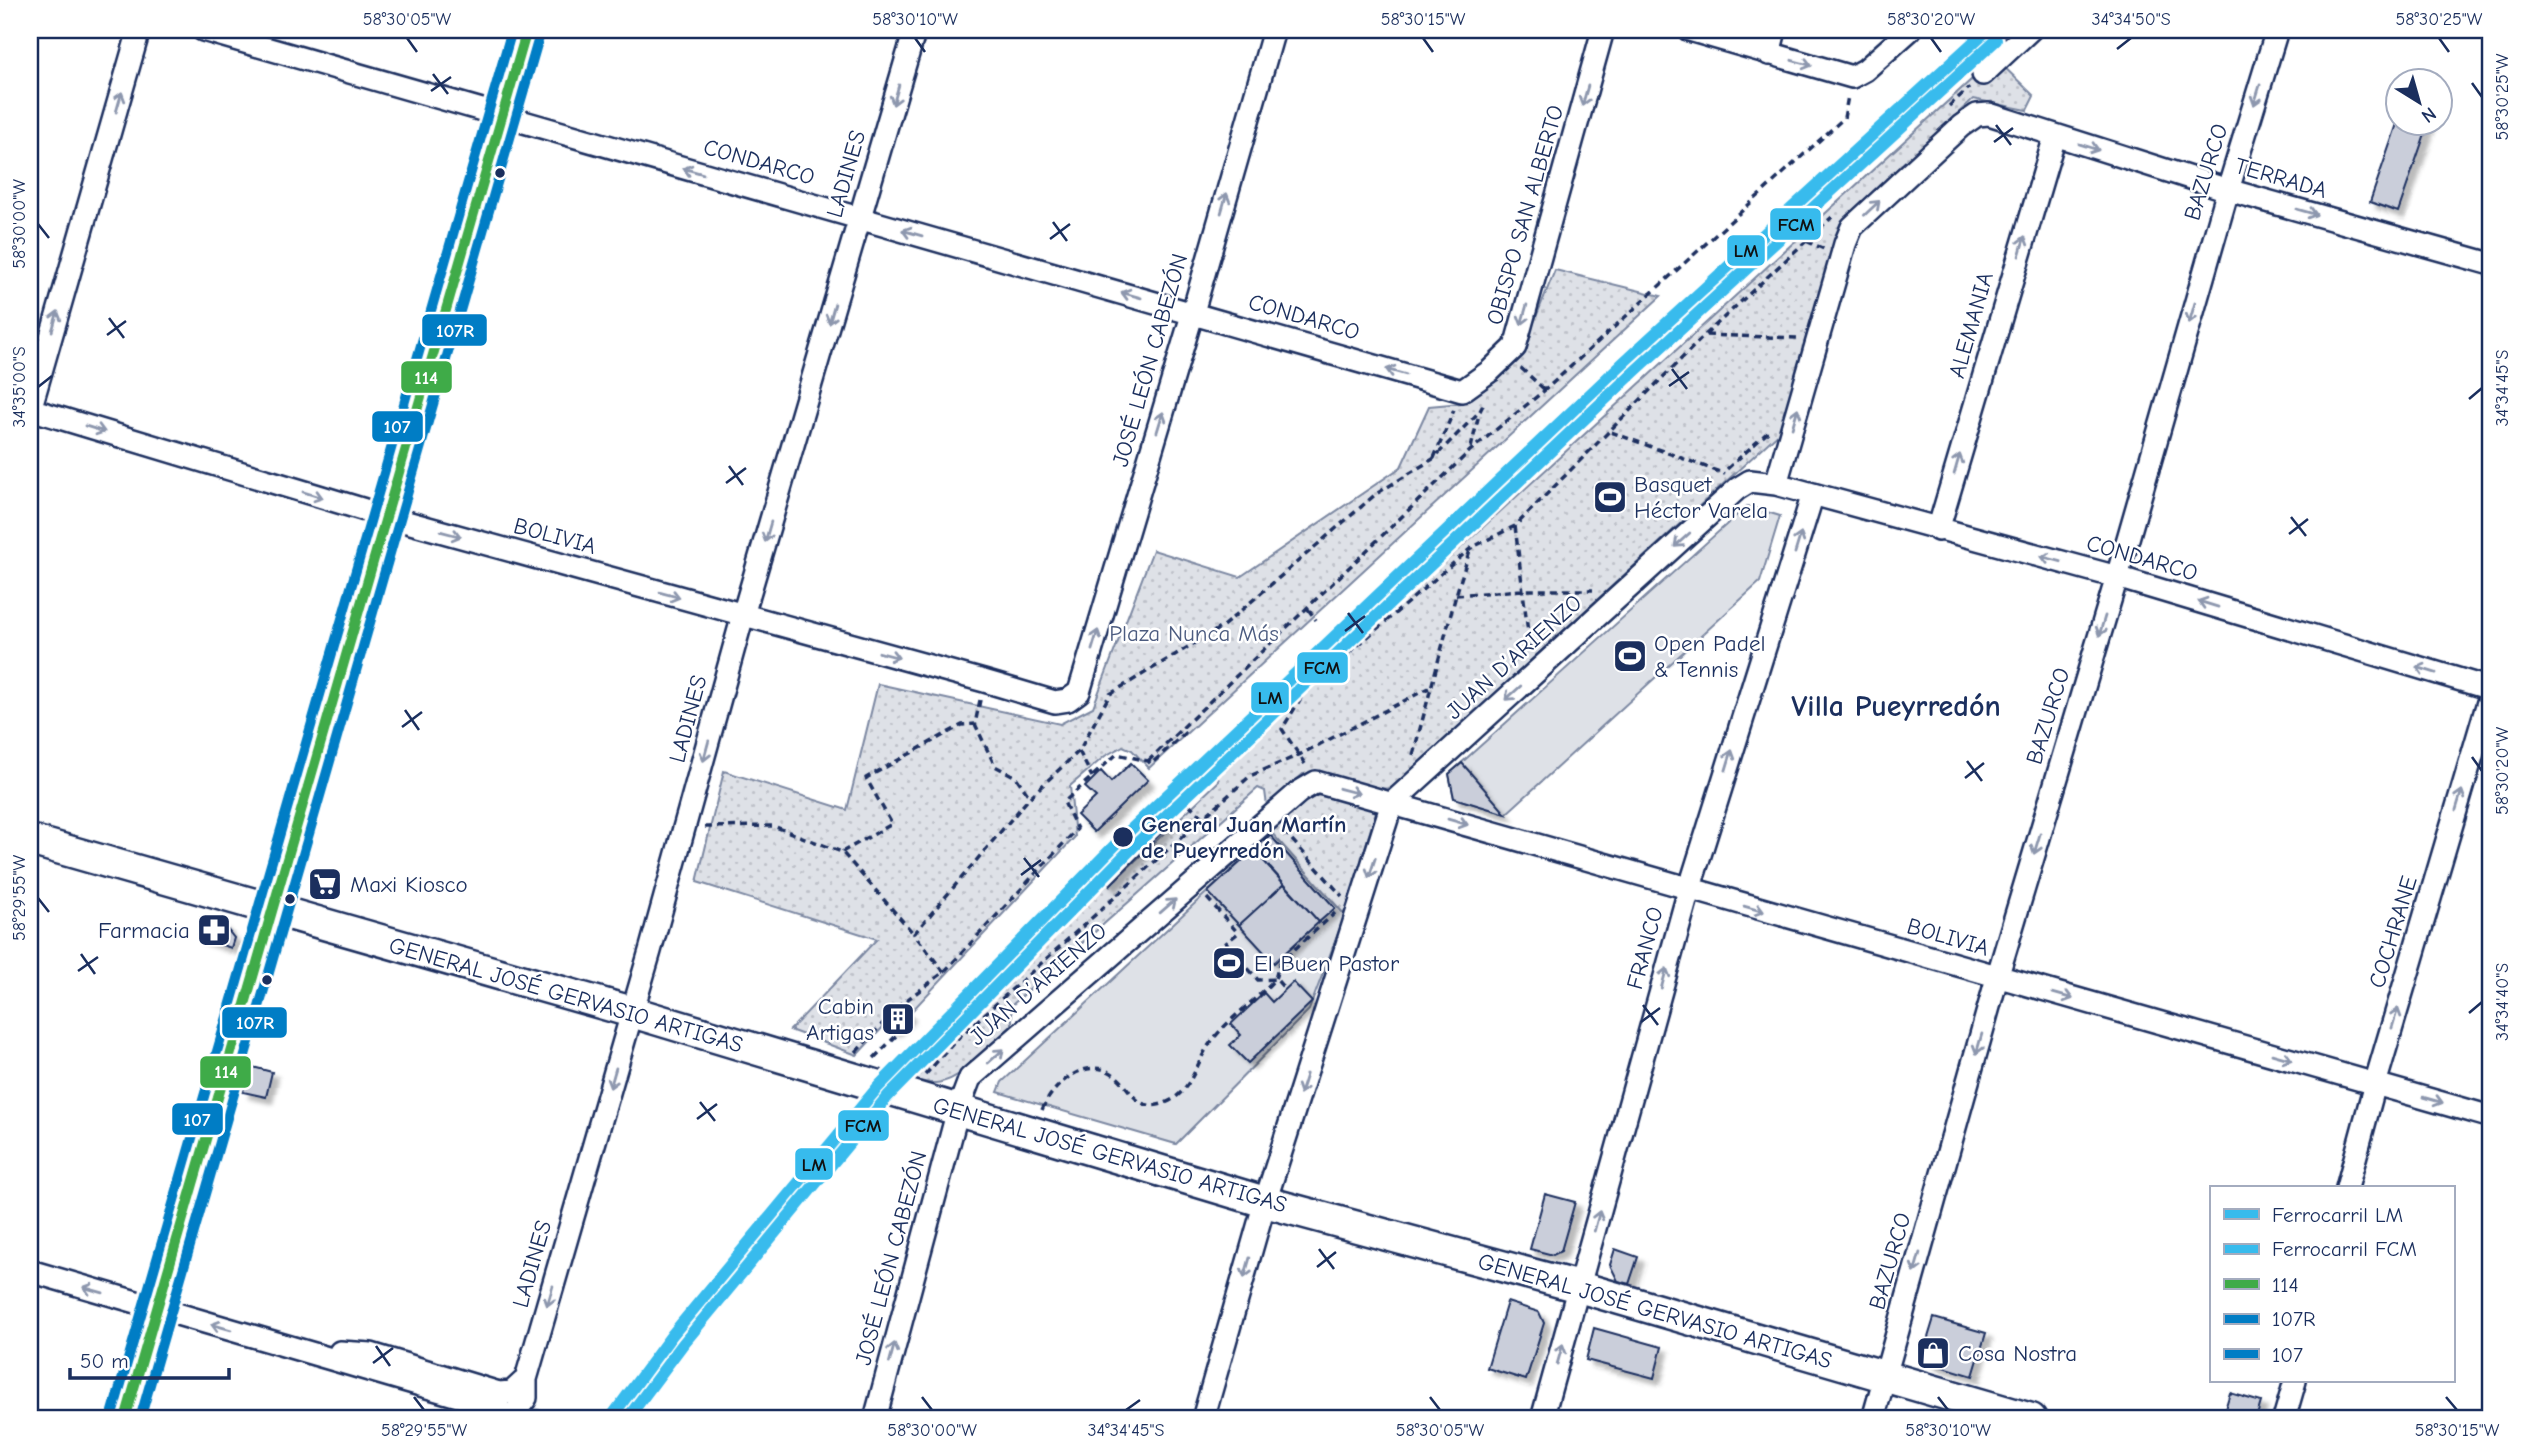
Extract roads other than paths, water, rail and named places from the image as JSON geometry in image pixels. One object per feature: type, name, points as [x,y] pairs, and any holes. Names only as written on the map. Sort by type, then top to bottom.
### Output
[{"type":"street","points":[[30,410],[139,30]]},
{"type":"street","name":"CONDARCO","points":[[203,30],[1462,391]]},
{"type":"street","points":[[125,1419],[527,30]]},
{"type":"street","name":"LADINES","points":[[499,1415],[526,1398],[526,1379],[685,827],[743,615],[915,30]]},
{"type":"street","name":"JOSÉ LEÓN CABEZÓN","points":[[1068,700],[1079,692],[1274,30]]},
{"type":"street","name":"OBISPO SAN ALBERTO","points":[[1462,391],[1490,371],[1515,347],[1603,30]]},
{"type":"street","points":[[1689,30],[1852,76],[1866,70],[1910,30]]},
{"type":"street","points":[[1769,54],[1775,30]]},
{"type":"street","points":[[1983,74],[2031,30]]},
{"type":"street","name":"BAZURCO","points":[[1873,1419],[1997,978],[2277,30]]},
{"type":"street","name":"TERRADA","points":[[1776,484],[1852,227],[1961,125],[1977,115],[1989,114],[2228,190],[2491,264]]},
{"type":"street","name":"ALEMANIA","points":[[1938,530],[2055,136]]},
{"type":"street","name":"BOLIVIA","points":[[30,410],[385,516],[1055,702],[1068,700]]},
{"type":"street","name":"JUAN D’ARIENZO","points":[[958,1110],[970,1079],[1299,792],[1316,782],[1392,803],[1737,489],[1750,481],[1776,484]]},
{"type":"street","name":"CONDARCO","points":[[1776,484],[2117,577],[2491,691]]},
{"type":"street","name":"FRANCO","points":[[1542,1419],[1689,890],[1813,494]]},
{"type":"street","name":"COCHRANE","points":[[2348,1186],[2375,1083],[2491,691]]},
{"type":"street","points":[[1203,1419],[1352,908],[1392,803]]},
{"type":"street","name":"BOLIVIA","points":[[1392,803],[2491,1117]]},
{"type":"street","name":"GENERAL JOSÉ GERVASIO ARTIGAS","points":[[30,840],[632,1013],[1265,1202],[1579,1287],[2031,1419]]},
{"type":"street","name":"JOSÉ LEÓN CABEZÓN","points":[[874,1419],[958,1110]]},
{"type":"street","points":[[30,1271],[299,1349],[499,1415]]},
{"type":"street","points":[[299,1349],[371,1354],[499,1393],[512,1392],[526,1379]]},
{"type":"street","points":[[2284,1419],[2295,1382]]},
{"type":"tunnel","points":[[499,1408],[538,1419]]},
{"type":"rail line","name":"LM","points":[[610,1419],[672,1335],[878,1087],[1123,837],[1624,362],[1987,30]]},
{"type":"rail line","name":"FCM","points":[[627,1419],[683,1344],[888,1096],[1133,847],[1634,372],[1996,40]]},
{"type":"place","name":"Basquet Héctor Varela","points":[[1610,497]]},
{"type":"place","name":"Open Padel & Tennis","points":[[1630,656]]},
{"type":"place","name":"General Juan Martín de Pueyrredón","points":[[1123,837]]},
{"type":"place","name":"Maxi Kiosco","points":[[325,884]]},
{"type":"place","name":"Farmacia","points":[[214,930]]},
{"type":"place","name":"El Buen Pastor","points":[[1229,963]]},
{"type":"place","name":"Cabin Artigas","points":[[898,1019]]},
{"type":"place","name":"Cosa Nostra","points":[[1933,1353]]},
{"type":"district","name":"Villa Pueyrredón","points":[[1896,706]]},
{"type":"park label","name":"Plaza Nunca Más","points":[[1194,633]]}]
